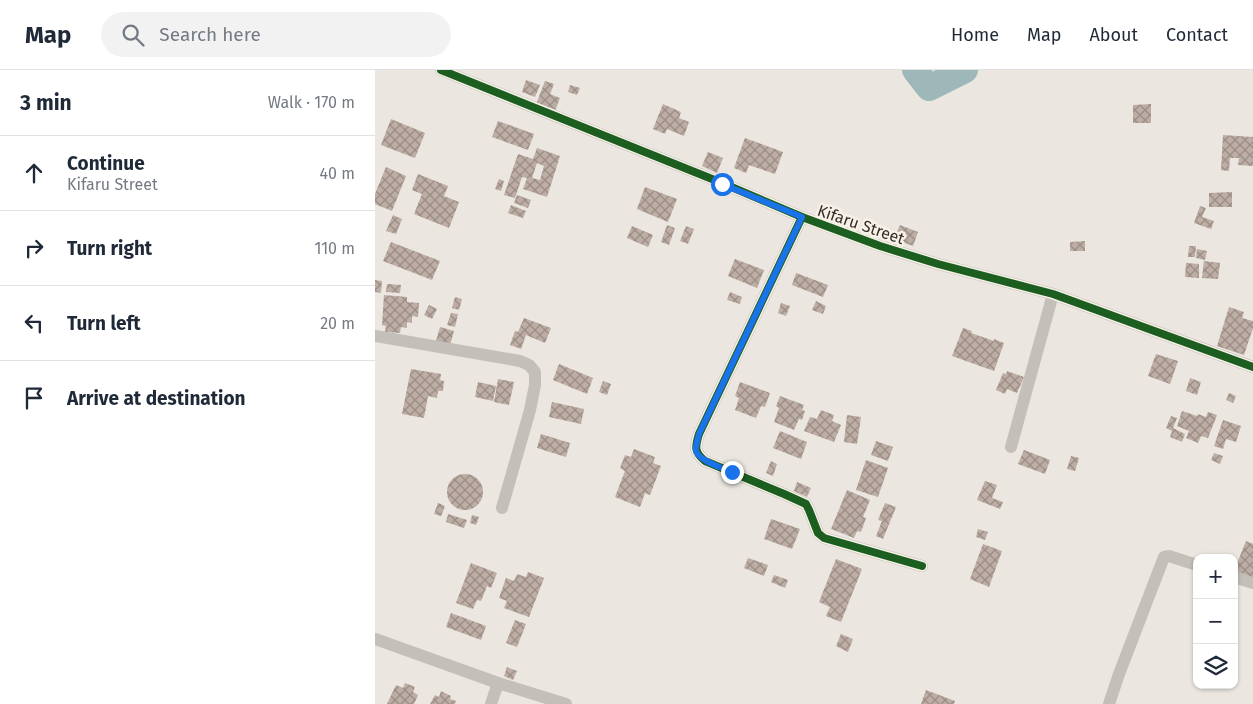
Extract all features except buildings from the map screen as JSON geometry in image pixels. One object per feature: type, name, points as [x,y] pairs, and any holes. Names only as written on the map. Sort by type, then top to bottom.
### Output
[{"type":"street","name":"Kifaru Street","points":[[441,70],[802,217],[880,246],[938,264],[1053,294],[1253,367]]},
{"type":"street","points":[[802,217],[699,434],[696,450],[705,461],[805,504],[818,533],[824,538],[922,566]]},
{"type":"street","points":[[1011,447],[1053,294]]},
{"type":"street","points":[[375,336],[520,361],[529,365],[535,372],[535,385],[530,410],[502,508]]},
{"type":"street","points":[[1109,704],[1164,557],[1169,556],[1193,564]]},
{"type":"street","points":[[1238,578],[1253,583]]},
{"type":"street","points":[[375,639],[498,683],[567,704]]},
{"type":"street","points":[[491,704],[498,683]]},
{"type":"waterway","points":[[915,70],[929,88],[965,70]]},
{"type":"cycle path","points":[[441,70],[802,217],[880,246],[938,264],[1053,294],[1253,367]]},
{"type":"cycle path","points":[[802,217],[699,434],[696,446],[697,452],[705,461],[806,504],[818,533],[824,538],[922,566]]},
{"type":"route","points":[[722,184],[802,217],[699,434],[696,450],[699,456],[705,461],[732,472]]}]
